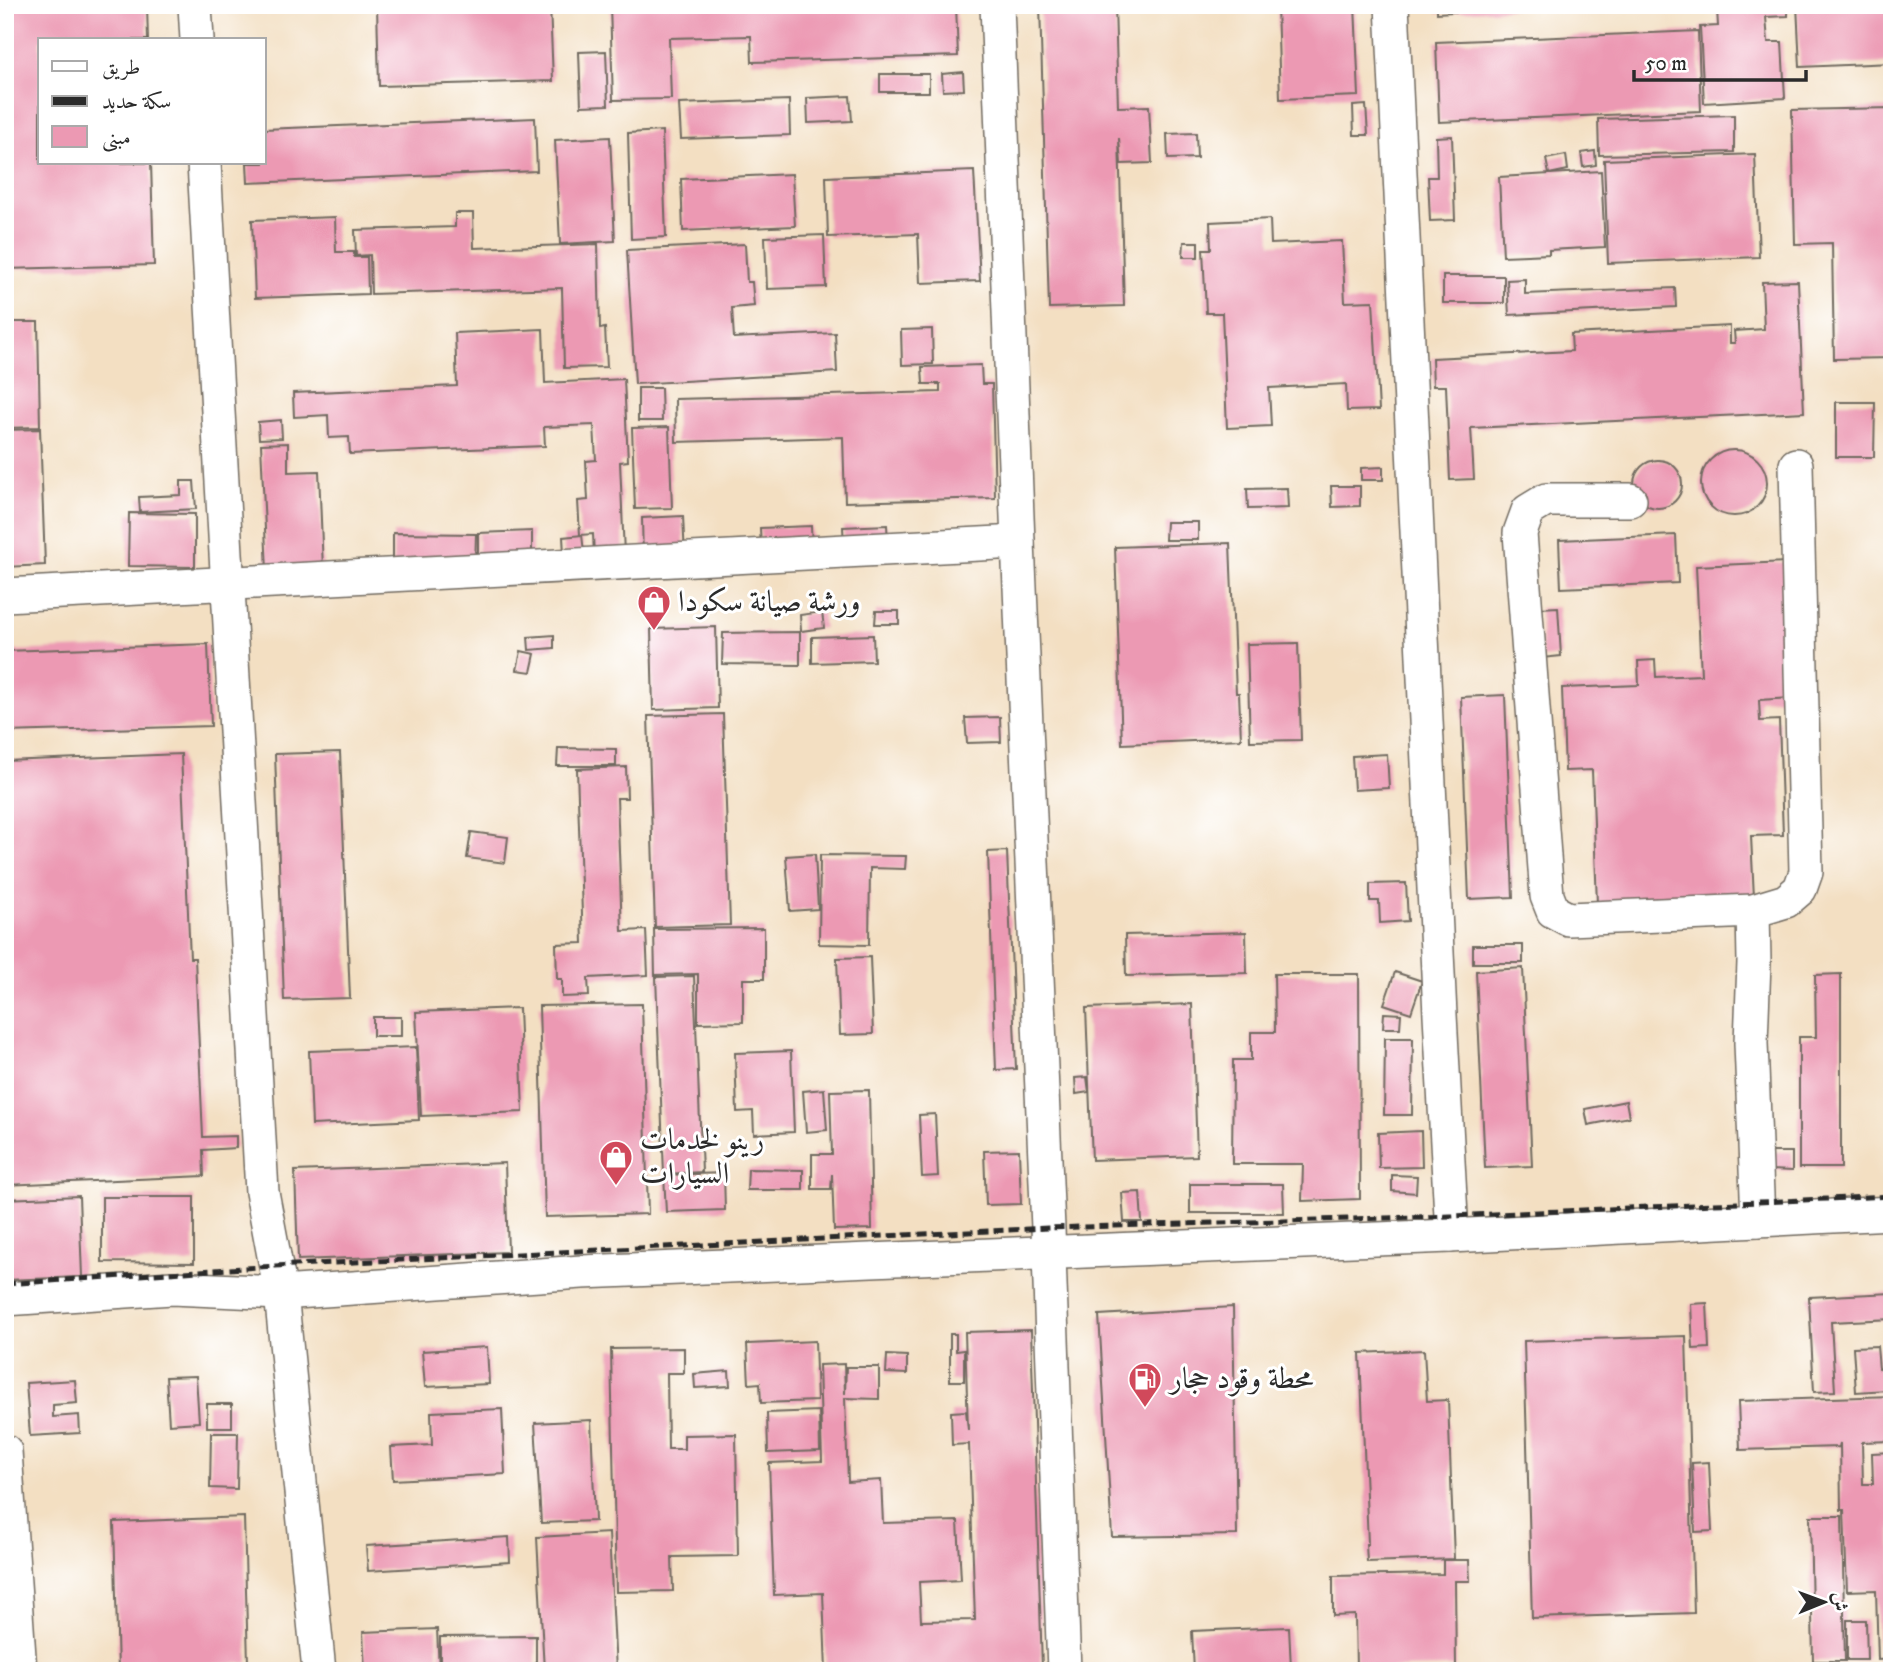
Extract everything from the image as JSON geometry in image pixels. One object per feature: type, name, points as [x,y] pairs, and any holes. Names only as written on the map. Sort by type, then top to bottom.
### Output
[{"type":"street","points":[[195,5],[197,38]]},
{"type":"street","points":[[997,5],[1064,1671]]},
{"type":"street","points":[[1392,5],[1450,1236]]},
{"type":"street","points":[[204,164],[262,1192],[281,1293],[319,1671]]},
{"type":"street","points":[[1630,500],[1546,500],[1528,511],[1520,533],[1547,896],[1553,911],[1567,919],[1753,911],[1786,901],[1800,889],[1806,872],[1796,465]]},
{"type":"street","points":[[5,595],[1018,542]]},
{"type":"street","points":[[1753,911],[1751,1043],[1758,1220]]},
{"type":"street","points":[[5,1299],[172,1288],[281,1293],[582,1272],[1450,1236],[1892,1213]]},
{"type":"street","points":[[5,1451],[20,1671]]},
{"type":"building","points":[[5,5],[147,5],[148,38],[38,38],[38,164],[151,164],[154,265],[5,269]]},
{"type":"building","points":[[377,5],[550,5],[553,81],[379,86]]},
{"type":"building","points":[[610,5],[956,5],[958,56],[752,62],[751,36],[669,38],[671,99],[613,100]]},
{"type":"building","points":[[1040,5],[1115,5],[1118,107],[1149,106],[1152,163],[1121,164],[1119,138],[1124,306],[1049,308]]},
{"type":"building","points":[[1277,5],[1355,5],[1359,96],[1280,99]]},
{"type":"building","points":[[1437,5],[1540,5],[1540,7],[1437,13]]},
{"type":"building","points":[[1676,5],[1748,5],[1749,13],[1756,12],[1755,5],[1788,5],[1788,16],[1766,17],[1768,42],[1782,42],[1785,98],[1704,103],[1700,27],[1718,26],[1717,9],[1677,11]]},
{"type":"building","points":[[1797,5],[1892,5],[1892,63],[1800,67]]},
{"type":"building","points":[[1698,31],[1701,111],[1439,122],[1436,42]]},
{"type":"building","points":[[606,51],[608,105],[581,106],[579,52]]},
{"type":"building","points":[[963,72],[964,90],[943,91],[942,74]]},
{"type":"building","points":[[880,74],[929,74],[929,92],[880,92]]},
{"type":"building","points":[[850,96],[852,121],[808,123],[807,98]]},
{"type":"building","points":[[789,100],[790,135],[681,139],[679,104]]},
{"type":"building","points":[[1366,105],[1368,135],[1354,135],[1353,106]]},
{"type":"building","points":[[1892,108],[1892,358],[1834,359],[1832,243],[1795,244],[1792,110]]},
{"type":"building","points":[[1734,115],[1734,152],[1599,155],[1598,119]]},
{"type":"building","points":[[535,118],[537,171],[248,183],[247,164],[266,164],[266,129]]},
{"type":"building","points":[[662,131],[666,237],[631,239],[628,133]]},
{"type":"building","points":[[1196,133],[1197,158],[1168,159],[1167,134]]},
{"type":"building","points":[[1452,136],[1455,220],[1430,221],[1428,177],[1437,177],[1436,137]]},
{"type":"building","points":[[610,137],[615,241],[560,244],[555,140]]},
{"type":"building","points":[[1595,151],[1596,165],[1583,167],[1581,153]]},
{"type":"building","points":[[1755,154],[1759,257],[1608,263],[1604,160]]},
{"type":"building","points":[[1566,155],[1568,170],[1549,174],[1546,159]]},
{"type":"building","points":[[974,171],[980,281],[920,283],[918,234],[828,237],[826,177]]},
{"type":"building","points":[[1601,171],[1605,247],[1503,256],[1499,177]]},
{"type":"building","points":[[792,174],[795,226],[683,231],[681,179]]},
{"type":"building","points":[[455,213],[473,213],[474,248],[598,244],[600,329],[605,328],[607,367],[564,368],[562,288],[371,294],[370,255],[356,256],[355,230],[455,227]]},
{"type":"building","points":[[335,217],[336,252],[354,252],[354,257],[367,257],[368,294],[255,298],[252,220]]},
{"type":"building","points":[[1270,219],[1271,244],[1342,241],[1345,302],[1373,301],[1379,410],[1347,411],[1346,384],[1269,388],[1271,426],[1227,428],[1222,313],[1206,313],[1203,249],[1211,249],[1210,222]]},
{"type":"building","points":[[824,235],[826,287],[767,289],[765,237]]},
{"type":"building","points":[[1184,242],[1198,242],[1198,257],[1183,257]]},
{"type":"building","points":[[745,244],[747,282],[752,282],[754,306],[732,308],[734,338],[835,333],[837,372],[635,384],[627,250]]},
{"type":"building","points":[[1443,276],[1504,276],[1504,303],[1443,303]]},
{"type":"building","points":[[1525,279],[1525,294],[1675,288],[1676,307],[1509,315],[1507,280]]},
{"type":"building","points":[[1798,281],[1804,412],[1471,428],[1474,479],[1450,480],[1446,386],[1433,386],[1432,358],[1572,351],[1571,334],[1730,326],[1730,343],[1735,343],[1734,331],[1764,329],[1762,282]]},
{"type":"building","points":[[5,322],[38,322],[40,427],[5,428]]},
{"type":"building","points":[[543,329],[545,383],[624,379],[628,461],[620,462],[624,554],[594,555],[593,534],[580,535],[578,501],[588,500],[586,461],[596,460],[594,425],[544,427],[545,446],[350,454],[349,437],[329,438],[328,415],[294,417],[293,393],[457,386],[455,333]]},
{"type":"building","points":[[932,329],[933,364],[902,365],[901,330]]},
{"type":"building","points":[[981,365],[982,384],[992,384],[995,498],[845,502],[843,437],[676,442],[675,399],[940,392],[940,384],[923,384],[922,367]]},
{"type":"building","points":[[638,388],[661,388],[662,421],[638,421]]},
{"type":"building","points":[[1836,402],[1875,402],[1874,457],[1836,457]]},
{"type":"building","points":[[281,420],[282,438],[259,439],[258,422]]},
{"type":"building","points":[[669,427],[672,508],[635,509],[632,428]]},
{"type":"building","points":[[40,429],[45,565],[5,567],[5,430]]},
{"type":"building","points":[[288,443],[288,472],[319,471],[323,569],[267,571],[261,444]]},
{"type":"building","points":[[1734,450],[1757,460],[1767,483],[1757,506],[1734,516],[1711,506],[1701,483],[1711,460]]},
{"type":"building","points":[[1658,460],[1667,461],[1675,467],[1681,475],[1681,493],[1675,501],[1667,507],[1658,508],[1649,507],[1641,501],[1635,493],[1634,484],[1635,475],[1641,467],[1649,461]]},
{"type":"building","points":[[1383,467],[1383,480],[1361,480],[1361,468]]},
{"type":"building","points":[[181,481],[194,481],[196,509],[140,512],[139,497],[181,495]]},
{"type":"building","points":[[1331,486],[1360,486],[1360,506],[1332,507]]},
{"type":"building","points":[[1287,488],[1288,508],[1248,509],[1247,489]]},
{"type":"building","points":[[129,513],[195,514],[195,567],[128,566]]},
{"type":"building","points":[[683,516],[685,557],[643,559],[642,518]]},
{"type":"building","points":[[1166,522],[1198,522],[1198,540],[1165,540]]},
{"type":"building","points":[[887,525],[888,542],[844,545],[843,527]]},
{"type":"building","points":[[811,526],[812,548],[761,550],[760,528]]},
{"type":"building","points":[[532,531],[532,558],[478,560],[478,533]]},
{"type":"building","points":[[393,533],[476,534],[475,568],[393,567]]},
{"type":"building","points":[[582,535],[584,552],[564,553],[563,537]]},
{"type":"building","points":[[1676,535],[1678,583],[1561,588],[1559,540]]},
{"type":"building","points":[[1230,543],[1236,693],[1239,693],[1241,739],[1122,744],[1115,547]]},
{"type":"building","points":[[1787,562],[1793,698],[1759,700],[1760,721],[1779,720],[1783,835],[1751,836],[1754,898],[1597,904],[1592,770],[1565,771],[1562,688],[1639,685],[1638,661],[1655,660],[1656,677],[1701,675],[1696,566]]},
{"type":"building","points":[[1558,607],[1561,656],[1542,658],[1540,608]]},
{"type":"building","points":[[876,611],[899,611],[899,624],[875,624]]},
{"type":"building","points":[[822,612],[824,628],[801,631],[800,615]]},
{"type":"building","points":[[716,627],[718,708],[653,710],[651,629]]},
{"type":"building","points":[[800,632],[800,665],[722,664],[723,633]]},
{"type":"building","points":[[554,635],[554,648],[529,650],[528,637]]},
{"type":"building","points":[[873,635],[874,661],[812,663],[812,637]]},
{"type":"building","points":[[1298,643],[1301,740],[1250,741],[1247,644]]},
{"type":"building","points":[[208,644],[211,726],[5,732],[5,651]]},
{"type":"building","points":[[521,651],[535,654],[531,672],[517,670]]},
{"type":"building","points":[[1505,695],[1513,897],[1469,899],[1461,697]]},
{"type":"building","points":[[723,714],[730,925],[655,927],[648,716]]},
{"type":"building","points":[[1000,717],[1001,742],[967,743],[965,718]]},
{"type":"building","points":[[558,748],[616,749],[616,766],[557,766]]},
{"type":"building","points":[[340,752],[350,998],[284,1000],[275,754]]},
{"type":"building","points":[[181,754],[190,958],[195,958],[203,1137],[236,1136],[236,1148],[203,1150],[204,1176],[5,1185],[5,761]]},
{"type":"building","points":[[1387,754],[1389,788],[1354,790],[1352,756]]},
{"type":"building","points":[[626,767],[627,798],[617,798],[622,931],[646,930],[648,975],[588,978],[589,996],[562,997],[562,979],[557,979],[556,944],[583,943],[577,769]]},
{"type":"building","points":[[471,832],[508,837],[505,863],[467,858]]},
{"type":"building","points":[[1007,851],[1016,1069],[996,1070],[988,852]]},
{"type":"building","points":[[815,854],[818,909],[790,911],[786,856]]},
{"type":"building","points":[[820,855],[906,856],[905,869],[870,868],[869,945],[819,944]]},
{"type":"building","points":[[1406,883],[1408,921],[1380,923],[1379,901],[1370,901],[1370,884]]},
{"type":"building","points":[[764,928],[764,979],[743,979],[743,1022],[698,1023],[698,974],[655,975],[654,929]]},
{"type":"building","points":[[1246,932],[1247,973],[1126,976],[1125,935]]},
{"type":"building","points":[[1473,945],[1523,945],[1523,963],[1473,963]]},
{"type":"building","points":[[870,957],[873,1034],[840,1035],[837,958]]},
{"type":"building","points":[[1523,968],[1532,1166],[1485,1168],[1476,971]]},
{"type":"building","points":[[1395,972],[1422,981],[1411,1013],[1384,1004]]},
{"type":"building","points":[[1274,974],[1359,974],[1360,1199],[1302,1201],[1303,1164],[1232,1164],[1233,1060],[1251,1060],[1251,1032],[1275,1032]]},
{"type":"building","points":[[1841,974],[1841,1168],[1799,1168],[1799,1037],[1816,1037],[1815,975]]},
{"type":"building","points":[[694,976],[702,1172],[664,1174],[656,977]]},
{"type":"building","points":[[642,1004],[648,1214],[545,1217],[539,1006]]},
{"type":"building","points":[[1192,1004],[1197,1156],[1092,1160],[1086,1008]]},
{"type":"building","points":[[519,1008],[523,1112],[421,1116],[416,1012]]},
{"type":"building","points":[[1384,1013],[1401,1014],[1400,1028],[1383,1028]]},
{"type":"building","points":[[373,1017],[401,1017],[401,1036],[373,1036]]},
{"type":"building","points":[[1385,1038],[1413,1038],[1412,1115],[1384,1115]]},
{"type":"building","points":[[416,1047],[419,1120],[312,1125],[309,1051]]},
{"type":"building","points":[[791,1051],[794,1132],[754,1134],[753,1111],[737,1112],[735,1053]]},
{"type":"building","points":[[1087,1077],[1089,1092],[1076,1094],[1075,1078]]},
{"type":"building","points":[[824,1089],[827,1130],[806,1132],[803,1091]]},
{"type":"building","points":[[869,1090],[872,1229],[834,1230],[832,1174],[831,1189],[812,1189],[812,1154],[832,1154],[830,1091]]},
{"type":"building","points":[[1626,1101],[1629,1117],[1588,1125],[1585,1109]]},
{"type":"building","points":[[935,1114],[938,1176],[922,1177],[919,1115]]},
{"type":"building","points":[[1421,1131],[1422,1167],[1379,1168],[1378,1133]]},
{"type":"building","points":[[1019,1150],[1021,1204],[986,1205],[984,1151]]},
{"type":"building","points":[[1772,1152],[1792,1152],[1792,1171],[1771,1170]]},
{"type":"building","points":[[505,1163],[508,1252],[298,1260],[295,1171]]},
{"type":"building","points":[[748,1169],[803,1170],[803,1190],[747,1190]]},
{"type":"building","points":[[724,1173],[725,1210],[666,1212],[664,1175]]},
{"type":"building","points":[[1392,1175],[1417,1176],[1416,1193],[1392,1191]]},
{"type":"building","points":[[1190,1184],[1283,1184],[1284,1213],[1190,1213]]},
{"type":"building","points":[[1140,1192],[1142,1222],[1124,1222],[1122,1193]]},
{"type":"building","points":[[79,1196],[82,1277],[5,1280],[5,1199]]},
{"type":"building","points":[[102,1197],[194,1197],[194,1263],[102,1262]]},
{"type":"building","points":[[1892,1293],[1892,1319],[1831,1322],[1835,1391],[1814,1392],[1809,1297]]},
{"type":"building","points":[[1707,1303],[1709,1348],[1693,1349],[1691,1304]]},
{"type":"building","points":[[1233,1307],[1237,1535],[1112,1537],[1099,1315]]},
{"type":"building","points":[[1031,1330],[1042,1667],[826,1671],[823,1593],[774,1595],[769,1463],[822,1461],[819,1365],[844,1364],[845,1394],[846,1367],[879,1367],[879,1399],[845,1398],[848,1482],[881,1480],[883,1523],[958,1521],[961,1580],[919,1582],[921,1621],[975,1620],[969,1444],[952,1445],[951,1412],[966,1411],[968,1430],[965,1332]]},
{"type":"building","points":[[950,1334],[956,1334],[956,1351],[964,1350],[964,1381],[950,1381]]},
{"type":"building","points":[[1686,1336],[1694,1613],[1532,1618],[1524,1341]]},
{"type":"building","points":[[815,1341],[817,1401],[761,1403],[760,1383],[749,1384],[747,1344]]},
{"type":"building","points":[[1877,1346],[1879,1369],[1886,1368],[1887,1390],[1856,1392],[1853,1347]]},
{"type":"building","points":[[487,1347],[489,1384],[425,1387],[422,1351]]},
{"type":"building","points":[[684,1348],[684,1373],[667,1373],[668,1449],[684,1449],[684,1435],[736,1434],[738,1556],[672,1557],[673,1591],[616,1592],[611,1349]]},
{"type":"building","points":[[1424,1350],[1427,1401],[1448,1400],[1454,1559],[1367,1562],[1360,1353]]},
{"type":"building","points":[[887,1355],[907,1356],[907,1374],[886,1373]]},
{"type":"building","points":[[729,1371],[730,1386],[695,1388],[694,1374]]},
{"type":"building","points":[[196,1376],[199,1422],[169,1424],[166,1377]]},
{"type":"building","points":[[75,1380],[77,1403],[53,1405],[53,1417],[79,1415],[80,1433],[30,1436],[26,1383]]},
{"type":"building","points":[[1892,1396],[1892,1441],[1862,1442],[1863,1484],[1873,1484],[1872,1453],[1892,1452],[1892,1659],[1878,1660],[1876,1590],[1847,1591],[1844,1510],[1841,1510],[1840,1443],[1839,1447],[1740,1450],[1738,1401]]},
{"type":"building","points":[[207,1404],[232,1404],[232,1427],[207,1427]]},
{"type":"building","points":[[502,1409],[505,1474],[393,1480],[391,1447],[432,1445],[431,1412]]},
{"type":"building","points":[[819,1411],[820,1451],[768,1453],[767,1413]]},
{"type":"building","points":[[591,1420],[595,1521],[541,1523],[535,1423]]},
{"type":"building","points":[[211,1433],[238,1433],[237,1489],[210,1488]]},
{"type":"building","points":[[1709,1462],[1712,1531],[1695,1532],[1692,1463]]},
{"type":"building","points":[[1810,1516],[1842,1516],[1845,1661],[1813,1661]]},
{"type":"building","points":[[244,1517],[248,1663],[195,1665],[195,1671],[118,1671],[114,1522]]},
{"type":"building","points":[[609,1533],[616,1671],[544,1671],[537,1537]]},
{"type":"building","points":[[509,1537],[510,1562],[368,1571],[366,1546]]},
{"type":"building","points":[[1443,1560],[1469,1560],[1470,1581],[1455,1581],[1456,1667],[1356,1669],[1355,1615],[1333,1616],[1333,1576],[1443,1574]]},
{"type":"building","points":[[1847,1620],[1866,1620],[1867,1660],[1847,1660]]},
{"type":"building","points":[[1289,1627],[1291,1668],[1194,1671],[1192,1631]]},
{"type":"building","points":[[437,1629],[439,1671],[365,1671],[363,1632]]},
{"type":"building","points":[[536,1636],[536,1671],[440,1671],[440,1637]]},
{"type":"building","points":[[248,1666],[248,1671],[197,1671],[196,1668]]},
{"type":"building","points":[[1848,1666],[1848,1671],[1805,1671],[1805,1668]]},
{"type":"railway","points":[[5,1284],[275,1266],[1048,1228],[1451,1216],[1892,1196]]},
{"type":"place","name":"ورشة صيانة سكودا","points":[[654,632]]},
{"type":"place","name":"رينو لخدمات السيارات","points":[[616,1187]]},
{"type":"place","name":"محطة وقود حجار","points":[[1145,1409]]}]
